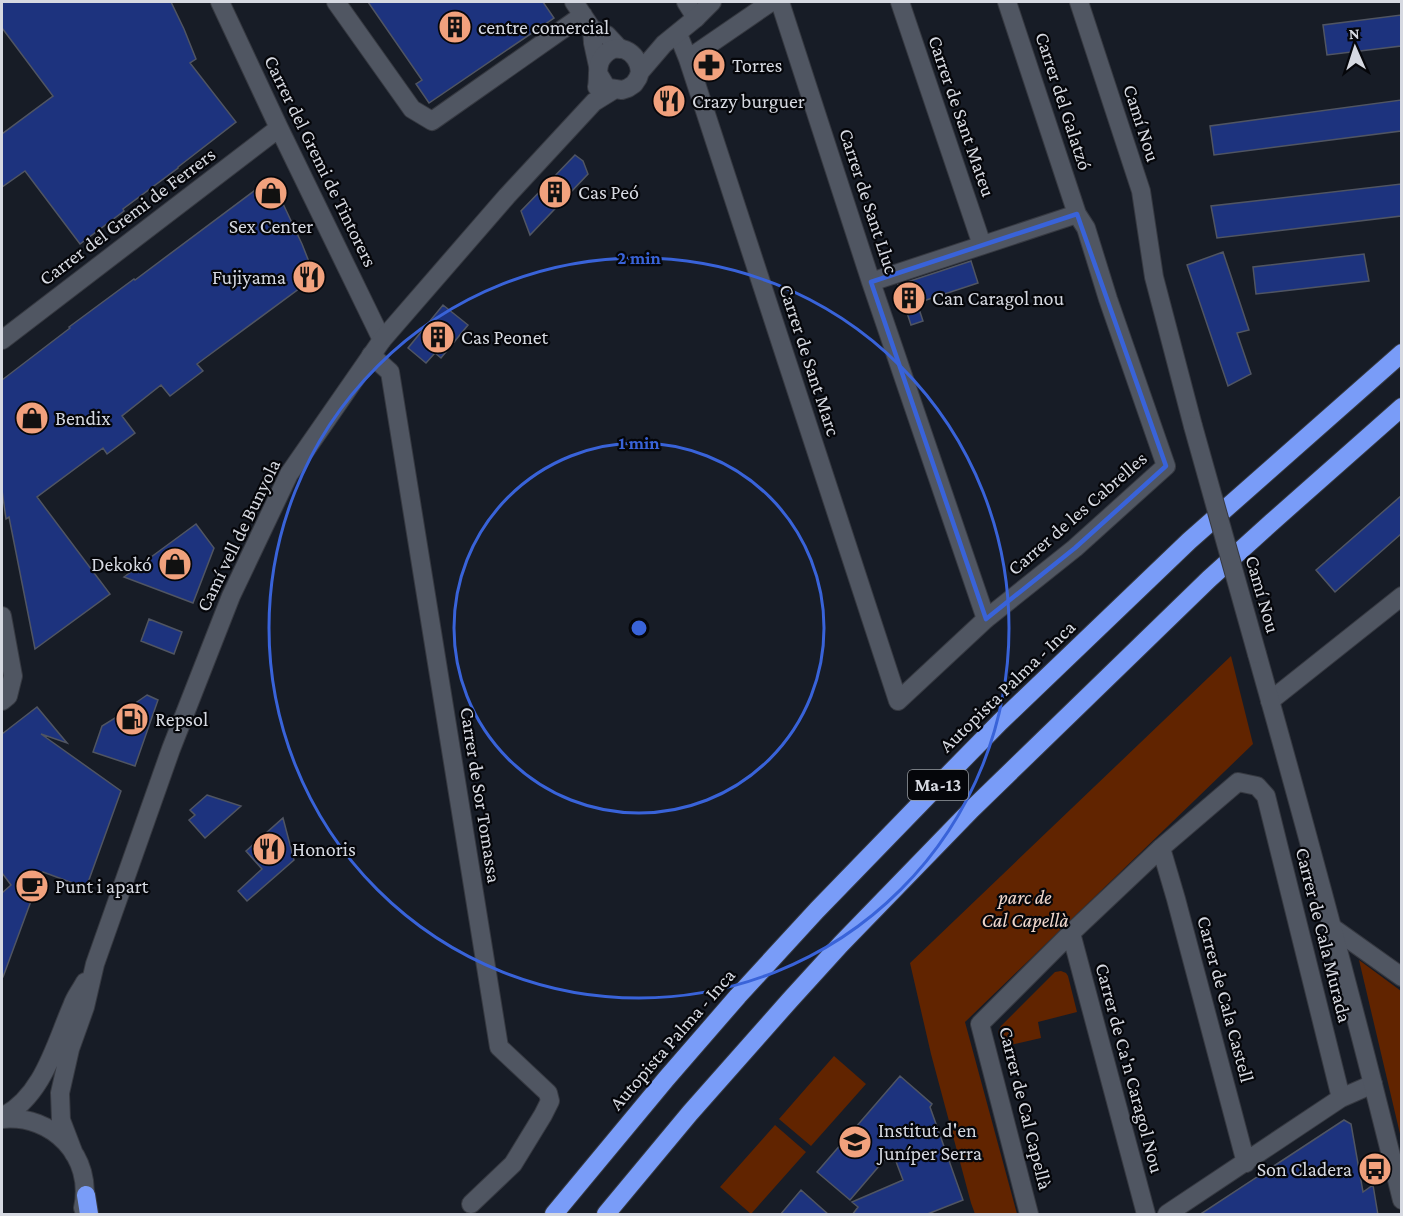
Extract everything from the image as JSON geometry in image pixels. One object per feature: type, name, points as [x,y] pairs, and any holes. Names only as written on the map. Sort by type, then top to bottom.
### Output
[{"type":"highway","name":"Autopista Palma - Inca","points":[[554,1215],[666,1078],[738,996],[825,902],[1000,722],[1189,541],[1401,353]]},
{"type":"highway","name":"Ma-13","points":[[606,1215],[690,1113],[782,1008],[972,809],[1209,579],[1401,407]]},
{"type":"highway","points":[[86,1195],[89,1215]]},
{"type":"street","name":"Carrer del Gremi de Tintorers","points":[[220,2],[382,339]]},
{"type":"street","points":[[336,2],[412,109],[432,122],[583,15]]},
{"type":"street","points":[[686,2],[696,18]]},
{"type":"street","points":[[583,15],[605,85],[615,90],[622,90],[628,88],[671,39],[712,2]]},
{"type":"street","points":[[688,59],[771,2]]},
{"type":"street","name":"Carrer de Sant Lluc","points":[[780,2],[986,618]]},
{"type":"street","name":"Carrer de Sant Mateu","points":[[900,2],[982,245]]},
{"type":"street","name":"Carrer del Galatzó","points":[[1007,2],[1077,214]]},
{"type":"street","name":"Camí Nou","points":[[1079,2],[1141,192],[1154,277],[1193,426],[1333,928],[1401,1200]]},
{"type":"street","points":[[583,15],[638,60],[640,72]]},
{"type":"street","points":[[594,102],[599,71],[604,55],[608,51],[625,50],[671,39]]},
{"type":"street","name":"Carrer de Sant Marc","points":[[671,39],[688,59],[898,701]]},
{"type":"street","points":[[594,102],[615,90]]},
{"type":"street","name":"Camí vell de Bunyola","points":[[95,964],[171,749],[231,596],[289,474],[382,339],[507,196],[594,102]]},
{"type":"street","name":"Carrer del Gremi de Ferrers","points":[[2,340],[279,128]]},
{"type":"street","points":[[872,282],[1077,214]]},
{"type":"street","name":"Carrer de les Cabrelles","points":[[898,701],[986,618],[1075,548],[1166,466],[1086,228],[1077,214]]},
{"type":"street","name":"Carrer de Sor Tomassa","points":[[371,355],[390,372],[499,1047],[548,1093],[550,1101],[513,1164],[471,1204]]},
{"type":"street","points":[[1270,701],[1401,596]]},
{"type":"street","points":[[2,616],[13,676],[8,696],[2,701]]},
{"type":"street","name":"Carrer de Cal Capellà","points":[[1029,1215],[980,1024],[1071,933],[1161,848],[1238,782],[1257,786]]},
{"type":"street","name":"Carrer de Cala Murada","points":[[1257,786],[1266,796],[1341,1098]]},
{"type":"street","name":"Carrer de Cala Castell","points":[[1161,848],[1246,1163]]},
{"type":"street","points":[[1333,928],[1401,977]]},
{"type":"street","name":"Carrer de Ca'n Caragol Nou","points":[[1071,933],[1146,1215]]},
{"type":"street","points":[[74,1154],[61,1137],[53,1131],[4,1112],[29,1094],[42,1074],[73,1003],[95,964]]},
{"type":"street","points":[[81,1215],[86,1195],[83,1174],[61,1119],[60,1093],[70,1049],[85,1007],[95,964]]},
{"type":"street","points":[[1167,1215],[1341,1098],[1373,1084]]},
{"type":"highlighted area","points":[[1077,214],[1166,466],[1075,548],[986,619],[871,282]]},
{"type":"green space","name":"parc de Cal Capellà","points":[[1231,656],[1253,744],[965,1022],[1017,1214],[975,1214],[931,1054],[910,963]]},
{"type":"green space","points":[[1359,960],[1401,991],[1401,1138]]},
{"type":"green space","points":[[1061,971],[1068,976],[1077,1012],[1038,1022],[1041,1038],[1002,1047],[998,1032],[1001,1026],[1055,972]]},
{"type":"green space","points":[[834,1056],[866,1084],[811,1146],[779,1119]]},
{"type":"green space","points":[[775,1125],[806,1152],[751,1214],[720,1187]]},
{"type":"building","points":[[2,2],[171,2],[196,59],[190,63],[236,122],[80,244],[25,171],[2,187],[2,134],[53,96],[2,28]]},
{"type":"building","points":[[368,2],[543,2],[554,18],[429,103],[416,84],[422,80]]},
{"type":"building","points":[[1401,15],[1401,46],[1327,55],[1323,25]]},
{"type":"building","points":[[1401,100],[1401,131],[1214,155],[1210,126]]},
{"type":"building","name":"Cas Peó","points":[[575,155],[583,161],[588,174],[530,235],[521,211]]},
{"type":"building","points":[[1401,184],[1401,216],[1217,238],[1211,206]]},
{"type":"building","points":[[262,185],[277,191],[315,277],[197,364],[203,371],[170,396],[161,385],[122,416],[135,433],[107,454],[103,448],[37,497],[110,594],[35,649],[9,517],[6,519],[2,490],[2,380],[69,327]]},
{"type":"building","points":[[1223,252],[1249,330],[1237,333],[1251,374],[1228,386],[1187,265]]},
{"type":"building","points":[[1364,254],[1369,281],[1256,294],[1253,267]]},
{"type":"building","name":"Can Caragol nou","points":[[971,261],[978,283],[917,303],[923,321],[911,325],[898,285]]},
{"type":"building","name":"Cas Peonet","points":[[443,305],[468,325],[441,358],[435,353],[426,363],[408,348]]},
{"type":"building","points":[[1401,496],[1401,534],[1335,592],[1316,570]]},
{"type":"building","name":"Dekokó","points":[[196,524],[214,548],[193,603],[124,577]]},
{"type":"building","points":[[149,619],[182,632],[174,654],[141,641]]},
{"type":"building","points":[[147,695],[158,700],[135,766],[93,752],[102,726]]},
{"type":"building","points":[[37,707],[67,743],[41,734],[121,791],[86,888],[43,872],[2,977],[2,893],[11,885],[2,873],[2,734]]},
{"type":"building","points":[[207,795],[241,806],[205,838],[189,820],[195,815],[190,810]]},
{"type":"building","points":[[283,818],[294,860],[247,901],[238,891],[262,869],[246,851]]},
{"type":"building","points":[[900,1076],[932,1104],[930,1107],[963,1200],[925,1215],[852,1215],[858,1207],[852,1202],[903,1180],[892,1151],[850,1200],[817,1172]]},
{"type":"building","points":[[1344,1120],[1351,1124],[1363,1192],[1373,1185],[1378,1215],[1199,1215]]},
{"type":"building","points":[[801,1190],[829,1215],[780,1215]]},
{"type":"place","name":"centre comercial","points":[[455,27]]},
{"type":"place","name":"Torres","points":[[709,65]]},
{"type":"place","name":"Crazy burguer","points":[[669,101]]},
{"type":"place","name":"Cas Peó","points":[[555,192]]},
{"type":"place","name":"Sex Center","points":[[271,193]]},
{"type":"place","name":"Fujiyama","points":[[309,277]]},
{"type":"place","name":"Can Caragol nou","points":[[909,298]]},
{"type":"place","name":"Cas Peonet","points":[[438,337]]},
{"type":"place","name":"Bendix","points":[[32,418]]},
{"type":"place","name":"Dekokó","points":[[175,564]]},
{"type":"place","name":"Repsol","points":[[132,719]]},
{"type":"place","name":"Honoris","points":[[269,849]]},
{"type":"place","name":"Punt i apart","points":[[32,886]]},
{"type":"place","name":"Institut d'en Juníper Serra","points":[[855,1142]]},
{"type":"place","name":"Son Cladera","points":[[1375,1169]]}]
